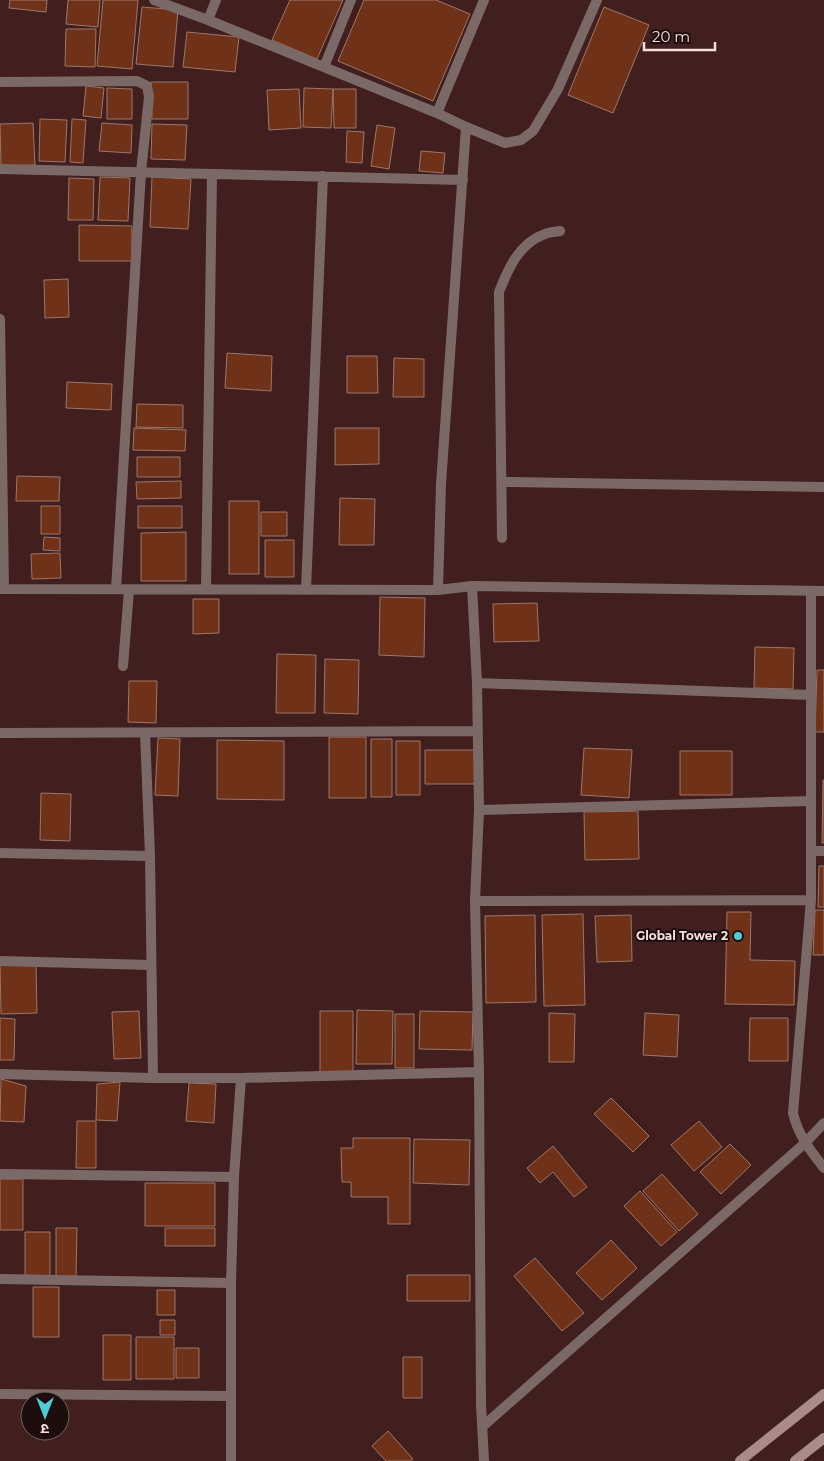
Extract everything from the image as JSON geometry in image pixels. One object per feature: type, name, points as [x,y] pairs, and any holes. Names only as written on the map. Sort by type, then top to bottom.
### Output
[{"type":"main road","points":[[740,1461],[824,1394]]},
{"type":"main road","points":[[795,1461],[824,1438]]},
{"type":"street","points":[[154,0],[324,67],[506,143],[521,140],[533,131],[558,89],[597,0]]},
{"type":"street","points":[[208,20],[216,0]]},
{"type":"street","points":[[324,67],[351,0]]},
{"type":"street","points":[[437,113],[484,0]]},
{"type":"street","points":[[0,82],[137,81],[147,86],[149,97],[140,172],[116,589]]},
{"type":"street","points":[[438,590],[441,484],[466,127]]},
{"type":"street","points":[[0,169],[463,180]]},
{"type":"street","points":[[206,589],[212,174]]},
{"type":"street","points":[[306,590],[323,176]]},
{"type":"street","points":[[502,538],[499,292],[506,272],[517,255],[528,243],[545,234],[560,232]]},
{"type":"street","points":[[0,319],[2,589],[438,590],[472,586],[824,592]]},
{"type":"street","points":[[502,482],[824,487]]},
{"type":"street","points":[[472,586],[477,683],[479,810],[475,901],[480,1072],[480,1404],[484,1461]]},
{"type":"street","points":[[123,666],[129,590]]},
{"type":"street","points":[[811,591],[811,900],[793,1113],[796,1126],[805,1143],[824,1168]]},
{"type":"street","points":[[477,683],[811,695]]},
{"type":"street","points":[[0,733],[477,731]]},
{"type":"street","points":[[145,733],[150,856],[153,1078]]},
{"type":"street","points":[[479,810],[811,801]]},
{"type":"street","points":[[811,851],[824,852]]},
{"type":"street","points":[[0,853],[150,856]]},
{"type":"street","points":[[475,901],[811,900]]},
{"type":"street","points":[[0,961],[151,965]]},
{"type":"street","points":[[0,1074],[241,1078],[480,1072]]},
{"type":"street","points":[[231,1461],[231,1283],[234,1177],[241,1078]]},
{"type":"street","points":[[482,1427],[805,1143],[824,1123]]},
{"type":"street","points":[[0,1174],[234,1177]]},
{"type":"street","points":[[0,1279],[231,1283]]},
{"type":"street","points":[[0,1394],[230,1396]]},
{"type":"building","points":[[10,0],[47,0],[46,12],[9,8]]},
{"type":"building","points":[[68,0],[100,0],[98,27],[66,24]]},
{"type":"building","points":[[103,0],[138,0],[132,69],[97,66]]},
{"type":"building","points":[[290,0],[343,0],[317,59],[272,40]]},
{"type":"building","points":[[364,0],[436,0],[470,14],[433,101],[338,61]]},
{"type":"building","points":[[142,7],[178,10],[173,67],[136,64]]},
{"type":"building","points":[[604,7],[649,25],[613,113],[568,95]]},
{"type":"building","points":[[66,29],[96,29],[95,67],[65,66]]},
{"type":"building","points":[[187,32],[239,37],[235,72],[183,67]]},
{"type":"building","points":[[151,82],[188,82],[188,119],[152,119]]},
{"type":"building","points":[[86,86],[104,88],[101,118],[83,116]]},
{"type":"building","points":[[107,88],[132,89],[132,119],[107,119]]},
{"type":"building","points":[[304,88],[333,89],[331,128],[303,127]]},
{"type":"building","points":[[299,89],[301,128],[269,130],[267,90]]},
{"type":"building","points":[[333,89],[356,89],[356,128],[334,128]]},
{"type":"building","points":[[40,119],[67,120],[65,162],[39,161]]},
{"type":"building","points":[[72,119],[86,120],[83,163],[70,162]]},
{"type":"building","points":[[33,123],[35,165],[1,166],[0,124]]},
{"type":"building","points":[[102,123],[132,125],[131,153],[99,151]]},
{"type":"building","points":[[152,124],[187,125],[185,160],[151,159]]},
{"type":"building","points":[[377,125],[395,128],[389,169],[371,166]]},
{"type":"building","points":[[347,131],[364,132],[362,163],[346,162]]},
{"type":"building","points":[[421,151],[445,153],[443,173],[419,171]]},
{"type":"building","points":[[100,177],[130,178],[128,221],[98,220]]},
{"type":"building","points":[[152,177],[191,179],[188,229],[150,227]]},
{"type":"building","points":[[69,178],[94,179],[93,220],[68,220]]},
{"type":"building","points":[[79,225],[132,226],[132,261],[79,261]]},
{"type":"building","points":[[68,279],[69,317],[45,318],[44,280]]},
{"type":"building","points":[[227,353],[272,356],[271,391],[225,388]]},
{"type":"building","points":[[347,356],[377,356],[378,393],[347,393]]},
{"type":"building","points":[[394,358],[424,359],[424,397],[393,397]]},
{"type":"building","points":[[67,382],[112,384],[111,410],[66,408]]},
{"type":"building","points":[[137,404],[183,405],[183,428],[136,427]]},
{"type":"building","points":[[134,428],[186,430],[185,451],[133,450]]},
{"type":"building","points":[[335,428],[379,428],[379,464],[335,465]]},
{"type":"building","points":[[137,457],[180,457],[180,477],[137,477]]},
{"type":"building","points":[[17,476],[60,477],[59,501],[16,501]]},
{"type":"building","points":[[181,481],[181,498],[137,499],[136,482]]},
{"type":"building","points":[[340,498],[375,499],[374,545],[339,545]]},
{"type":"building","points":[[229,501],[259,501],[259,574],[229,574]]},
{"type":"building","points":[[41,506],[60,506],[60,534],[41,534]]},
{"type":"building","points":[[138,506],[182,506],[182,528],[138,528]]},
{"type":"building","points":[[261,512],[287,512],[287,536],[261,536]]},
{"type":"building","points":[[186,532],[186,581],[141,581],[141,533]]},
{"type":"building","points":[[44,537],[60,538],[60,551],[43,550]]},
{"type":"building","points":[[265,540],[294,540],[294,577],[265,577]]},
{"type":"building","points":[[60,553],[61,578],[32,579],[31,554]]},
{"type":"building","points":[[380,597],[425,598],[424,657],[379,655]]},
{"type":"building","points":[[193,599],[219,599],[219,633],[193,634]]},
{"type":"building","points":[[537,603],[539,641],[494,642],[493,604]]},
{"type":"building","points":[[755,647],[794,648],[793,689],[754,688]]},
{"type":"building","points":[[277,654],[316,655],[315,713],[276,713]]},
{"type":"building","points":[[325,659],[359,660],[358,714],[324,713]]},
{"type":"building","points":[[817,670],[824,670],[824,732],[815,732]]},
{"type":"building","points":[[129,681],[157,681],[156,723],[128,722]]},
{"type":"building","points":[[329,737],[366,737],[366,798],[329,798]]},
{"type":"building","points":[[158,738],[180,739],[178,796],[155,795]]},
{"type":"building","points":[[371,739],[392,739],[392,797],[371,797]]},
{"type":"building","points":[[217,740],[284,741],[284,800],[217,799]]},
{"type":"building","points":[[396,741],[420,741],[420,795],[396,795]]},
{"type":"building","points":[[584,748],[632,750],[629,798],[581,795]]},
{"type":"building","points":[[425,750],[475,750],[475,784],[425,784]]},
{"type":"building","points":[[680,751],[732,751],[732,795],[680,795]]},
{"type":"building","points":[[823,780],[824,843],[822,843]]},
{"type":"building","points":[[41,793],[71,794],[70,841],[40,840]]},
{"type":"building","points":[[638,811],[639,859],[585,860],[584,812]]},
{"type":"building","points":[[819,866],[824,866],[824,907],[818,907]]},
{"type":"building","points":[[815,910],[824,910],[824,955],[813,955]]},
{"type":"building","name":"Global Tower 2","points":[[727,912],[751,912],[750,960],[795,961],[794,1005],[725,1004]]},
{"type":"building","points":[[583,914],[585,1005],[544,1006],[542,915]]},
{"type":"building","points":[[535,915],[536,1002],[486,1003],[485,916]]},
{"type":"building","points":[[631,915],[632,961],[597,962],[595,916]]},
{"type":"building","points":[[0,963],[36,963],[37,1013],[1,1014]]},
{"type":"building","points":[[357,1010],[393,1011],[392,1064],[356,1064]]},
{"type":"building","points":[[139,1011],[141,1058],[114,1059],[112,1012]]},
{"type":"building","points":[[320,1011],[353,1011],[353,1072],[320,1072]]},
{"type":"building","points":[[420,1011],[473,1012],[472,1050],[419,1049]]},
{"type":"building","points":[[549,1013],[575,1014],[574,1062],[549,1062]]},
{"type":"building","points":[[645,1013],[679,1015],[677,1057],[643,1055]]},
{"type":"building","points":[[395,1014],[414,1014],[414,1068],[395,1068]]},
{"type":"building","points":[[0,1018],[15,1019],[14,1060],[0,1060]]},
{"type":"building","points":[[750,1018],[788,1018],[788,1061],[749,1061]]},
{"type":"building","points":[[1,1079],[26,1086],[24,1122],[0,1121]]},
{"type":"building","points":[[120,1082],[117,1121],[96,1120],[97,1084]]},
{"type":"building","points":[[189,1083],[216,1084],[214,1123],[186,1121]]},
{"type":"building","points":[[611,1098],[649,1136],[633,1152],[594,1114]]},
{"type":"building","points":[[77,1121],[96,1121],[96,1168],[76,1168]]},
{"type":"building","points":[[699,1121],[722,1147],[694,1171],[671,1145]]},
{"type":"building","points":[[353,1138],[410,1138],[410,1224],[388,1224],[388,1197],[351,1197],[351,1182],[342,1182],[341,1148],[353,1148]]},
{"type":"building","points":[[414,1139],[470,1140],[469,1185],[413,1183]]},
{"type":"building","points":[[730,1144],[751,1165],[721,1194],[700,1172]]},
{"type":"building","points":[[553,1146],[587,1187],[574,1197],[553,1172],[540,1183],[527,1168]]},
{"type":"building","points":[[662,1174],[698,1214],[679,1231],[643,1191]]},
{"type":"building","points":[[0,1179],[23,1179],[23,1230],[0,1230]]},
{"type":"building","points":[[145,1183],[215,1183],[215,1226],[145,1226]]},
{"type":"building","points":[[640,1191],[677,1232],[661,1246],[624,1206]]},
{"type":"building","points":[[56,1228],[77,1228],[76,1278],[56,1277]]},
{"type":"building","points":[[165,1228],[215,1228],[215,1246],[165,1246]]},
{"type":"building","points":[[25,1232],[50,1232],[50,1279],[25,1279]]},
{"type":"building","points":[[611,1240],[637,1268],[602,1300],[576,1273]]},
{"type":"building","points":[[535,1258],[584,1313],[562,1331],[514,1276]]},
{"type":"building","points":[[407,1275],[470,1275],[470,1301],[407,1301]]},
{"type":"building","points":[[33,1287],[59,1287],[59,1337],[33,1337]]},
{"type":"building","points":[[157,1290],[175,1290],[175,1315],[157,1315]]},
{"type":"building","points":[[160,1320],[175,1320],[175,1335],[160,1335]]},
{"type":"building","points":[[103,1335],[131,1335],[131,1380],[103,1380]]},
{"type":"building","points":[[136,1337],[174,1337],[174,1379],[136,1379]]},
{"type":"building","points":[[176,1348],[199,1348],[199,1378],[176,1378]]},
{"type":"building","points":[[403,1357],[422,1357],[422,1398],[403,1398]]},
{"type":"building","points":[[388,1431],[413,1459],[410,1461],[386,1461],[372,1446]]},
{"type":"place","name":"Global Tower 2","points":[[738,936]]}]
